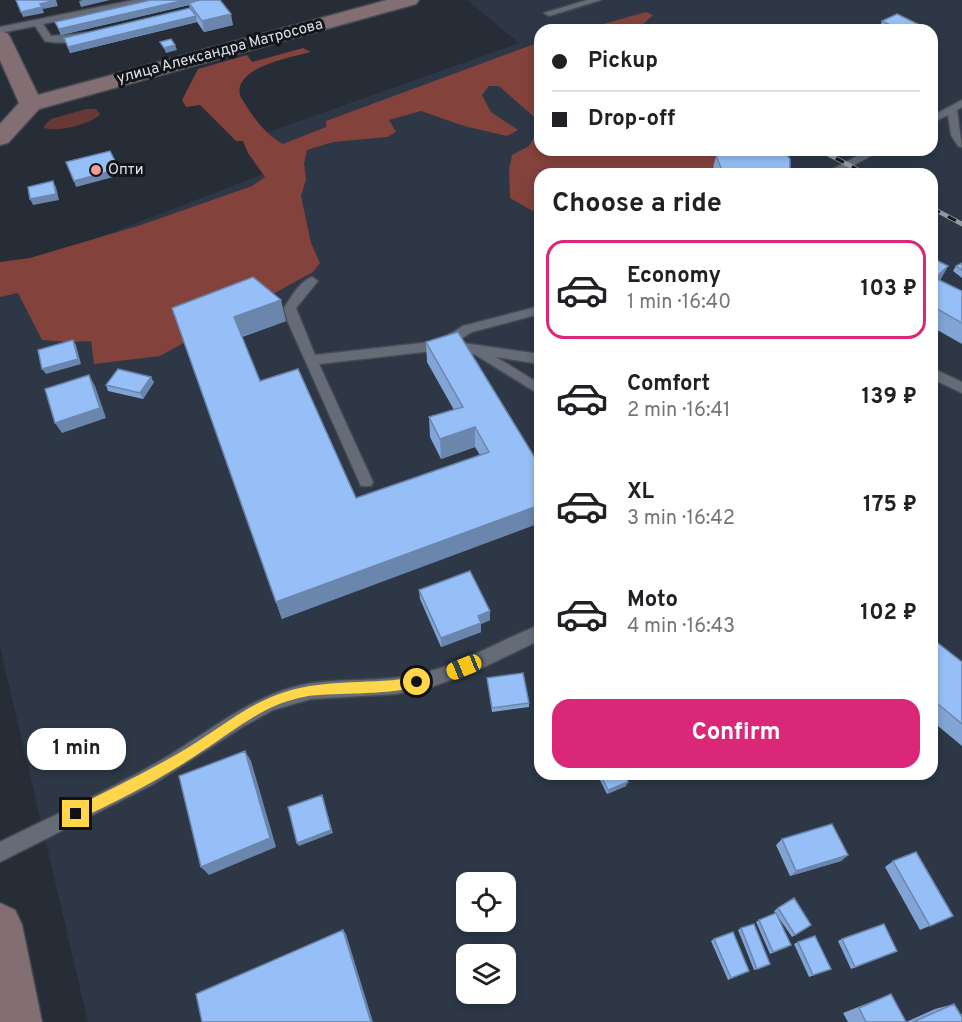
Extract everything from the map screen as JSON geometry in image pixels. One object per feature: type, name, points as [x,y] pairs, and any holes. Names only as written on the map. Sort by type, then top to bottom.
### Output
[{"type":"street","name":"улица Александра Матросова","points":[[31,104],[409,0]]},
{"type":"street","points":[[0,138],[31,104],[1,40]]},
{"type":"street","points":[[0,926],[19,1022]]},
{"type":"lane","points":[[1,40],[37,22],[67,11],[147,0]]},
{"type":"lane","points":[[549,13],[597,0]]},
{"type":"lane","points":[[37,22],[48,39],[52,40],[92,33]]},
{"type":"lane","points":[[938,116],[957,105]]},
{"type":"lane","points":[[957,105],[956,135],[962,144]]},
{"type":"lane","points":[[842,168],[864,156]]},
{"type":"lane","points":[[312,281],[299,294],[290,308],[366,482]]},
{"type":"lane","points":[[442,345],[468,329],[534,312]]},
{"type":"lane","points":[[311,360],[442,345],[534,358]]},
{"type":"lane","points":[[473,349],[534,386]]},
{"type":"lane","points":[[938,376],[962,388]]},
{"type":"lane","points":[[0,852],[152,775],[196,749],[234,722],[285,697],[316,690],[397,686],[437,678],[534,635]]},
{"type":"shaded area","points":[[467,0],[962,0],[962,1022],[88,1022],[0,647],[0,276],[284,166],[263,134],[519,43]]},
{"type":"shaded area","points":[[646,12],[653,15],[643,24],[603,24]]},
{"type":"shaded area","points":[[534,44],[534,117],[499,86],[489,86],[482,95],[491,112],[518,130],[507,136],[464,126],[421,111],[389,120],[396,132],[387,137],[333,142],[307,150],[304,164],[306,179],[301,196],[311,243],[320,263],[313,272],[160,356],[94,364],[91,341],[42,340],[18,293],[0,297],[0,262],[30,258],[141,225],[252,186],[265,177],[248,153],[243,141],[236,141],[200,105],[186,107],[182,100],[198,69],[247,55],[252,62],[303,48],[311,52],[279,60],[255,70],[240,85],[240,95],[268,133],[283,144],[326,127],[326,121]]},
{"type":"shaded area","points":[[86,109],[96,109],[100,114],[96,118],[72,127],[48,129],[43,127],[51,119]]},
{"type":"shaded area","points":[[534,138],[534,156],[726,156],[712,168],[534,168],[533,211],[510,198],[509,169],[512,155],[529,146]]},
{"type":"building","points":[[16,0],[56,0],[40,4],[42,7],[21,12]]},
{"type":"building","points":[[151,0],[185,0],[59,29],[55,22]]},
{"type":"building","points":[[200,0],[220,0],[231,14],[202,21],[189,3]]},
{"type":"building","points":[[190,8],[196,16],[68,47],[64,38]]},
{"type":"building","points":[[897,14],[918,24],[888,24],[882,21]]},
{"type":"building","points":[[171,39],[175,45],[164,48],[160,42]]},
{"type":"building","points":[[110,151],[119,169],[74,181],[66,162]]},
{"type":"building","points":[[716,156],[788,156],[790,159],[789,168],[721,168]]},
{"type":"building","points":[[53,181],[56,194],[30,199],[28,187]]},
{"type":"building","points":[[938,261],[948,266],[938,275]]},
{"type":"building","points":[[253,277],[281,300],[234,317],[260,381],[298,369],[356,498],[489,452],[475,427],[440,439],[429,417],[463,407],[426,342],[458,332],[534,456],[534,507],[276,602],[172,308]]},
{"type":"building","points":[[938,279],[962,291],[962,323],[938,309]]},
{"type":"building","points":[[73,340],[78,359],[42,369],[38,350]]},
{"type":"building","points":[[118,369],[151,377],[140,393],[106,385]]},
{"type":"building","points":[[89,375],[100,408],[55,423],[45,389]]},
{"type":"building","points":[[470,571],[490,611],[478,616],[481,623],[441,638],[419,590]]},
{"type":"building","points":[[938,643],[962,662],[962,724],[938,704]]},
{"type":"building","points":[[523,673],[529,703],[492,708],[487,678]]},
{"type":"building","points":[[245,751],[270,838],[201,867],[179,776]]},
{"type":"building","points":[[603,780],[627,780],[628,782],[608,790]]},
{"type":"building","points":[[322,795],[331,830],[297,843],[288,807]]},
{"type":"building","points":[[832,824],[848,855],[796,871],[782,839]]},
{"type":"building","points":[[916,852],[953,916],[930,926],[893,861]]},
{"type":"building","points":[[794,898],[811,925],[795,935],[778,908]]},
{"type":"building","points":[[776,913],[791,945],[773,952],[759,920]]},
{"type":"building","points":[[754,924],[770,964],[757,969],[741,928]]},
{"type":"building","points":[[884,924],[897,951],[855,967],[842,939]]},
{"type":"building","points":[[343,930],[371,1022],[202,1022],[196,994]]},
{"type":"building","points":[[733,932],[749,971],[731,978],[714,939]]},
{"type":"building","points":[[815,936],[831,969],[813,975],[798,942]]},
{"type":"building","points":[[891,994],[906,1022],[866,1022],[859,1008]]},
{"type":"building","points":[[954,1004],[962,1017],[962,1022],[913,1022]]},
{"type":"railway","points":[[832,156],[854,168]]},
{"type":"railway","points":[[938,211],[962,224]]},
{"type":"place","name":"Опти","points":[[96,170]]},
{"type":"route","points":[[76,814],[152,775],[256,709],[285,697],[316,690],[397,686],[417,682]]}]
